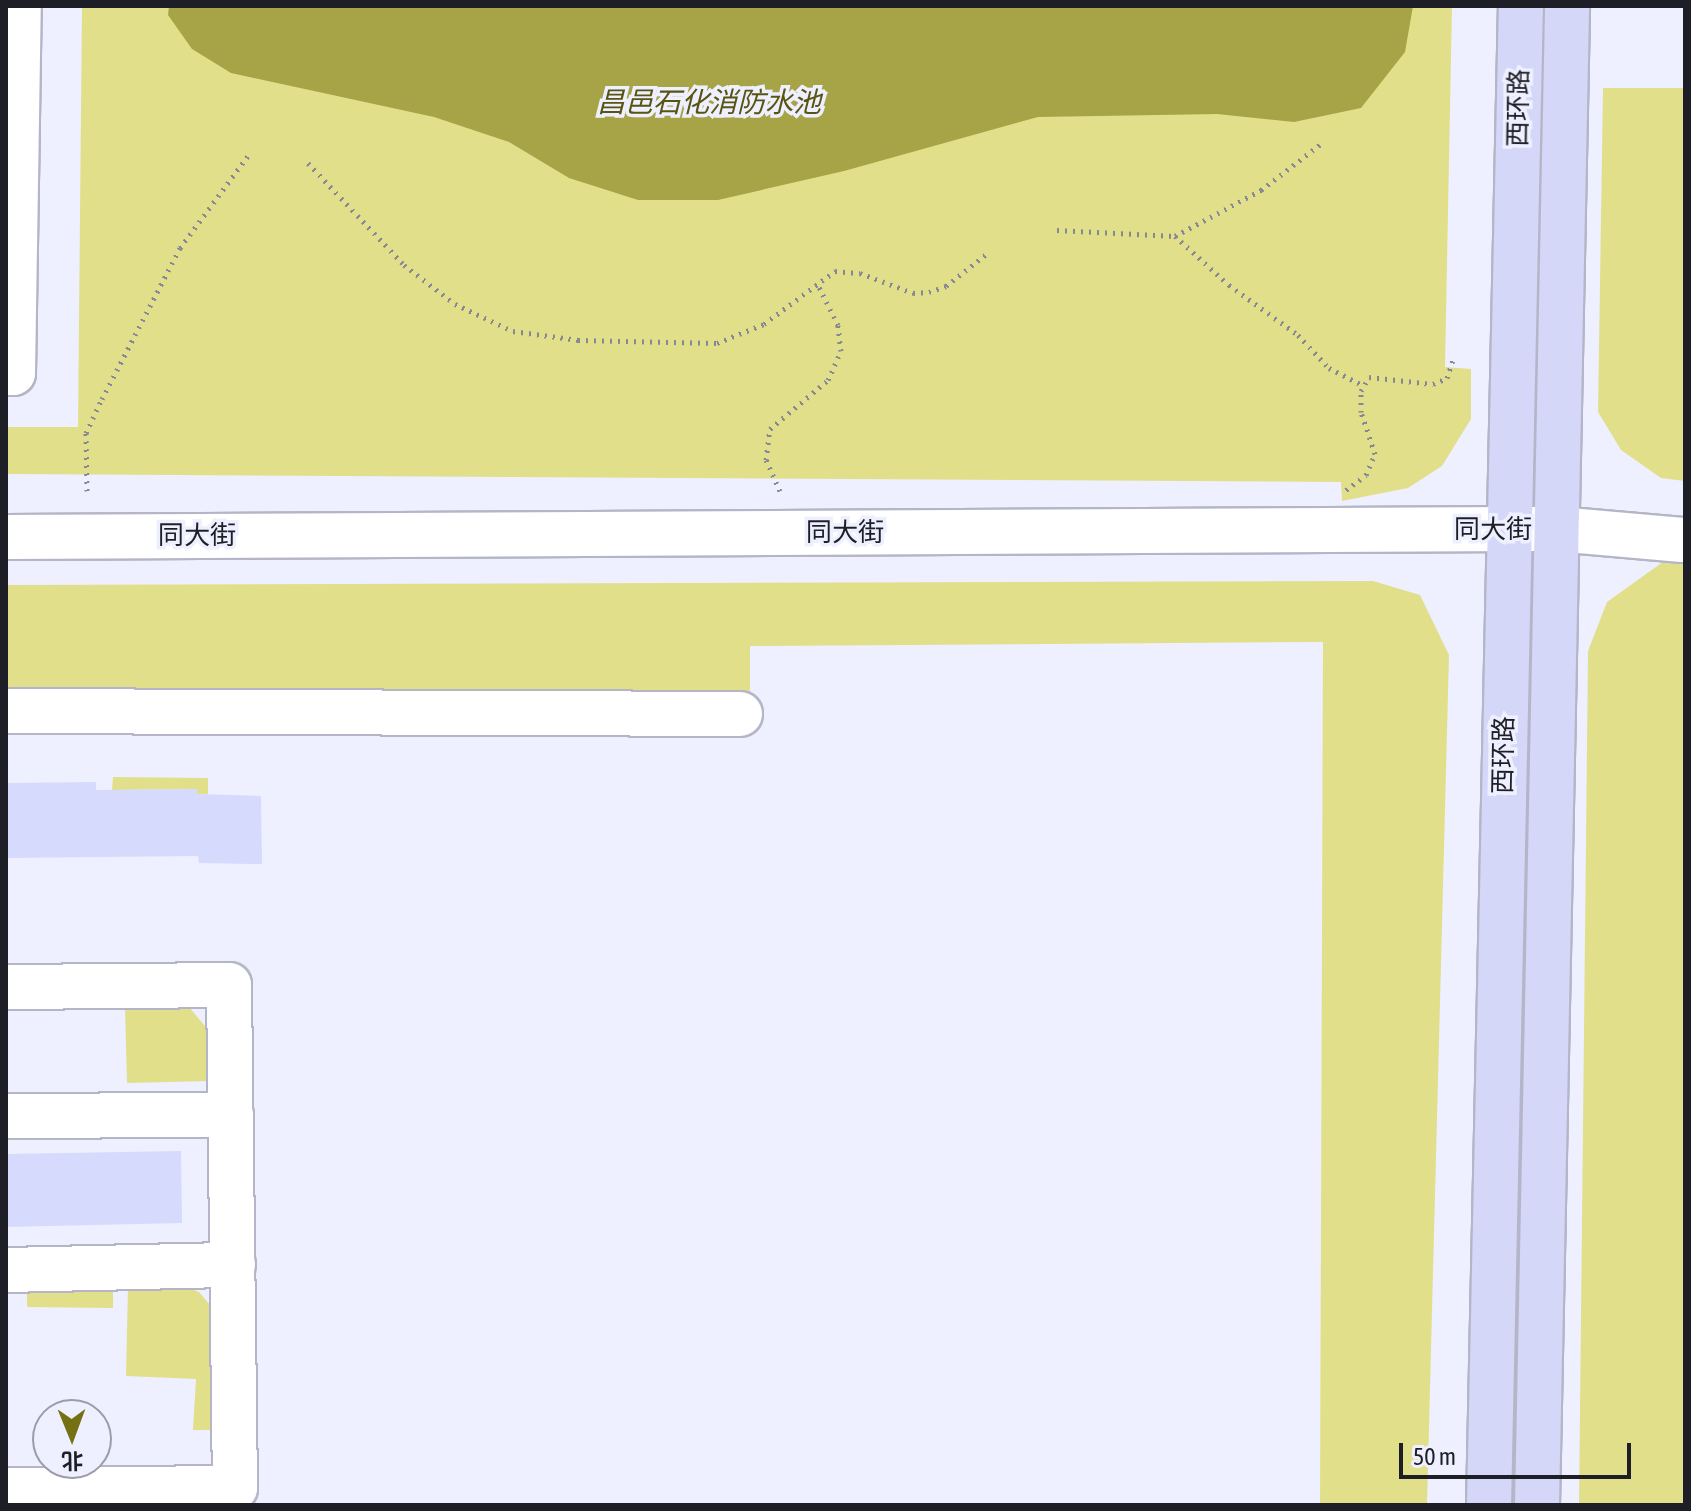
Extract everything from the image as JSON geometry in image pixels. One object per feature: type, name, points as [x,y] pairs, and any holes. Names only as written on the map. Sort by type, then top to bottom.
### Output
[{"type":"main road","name":"西环路","points":[[1489,1505],[1521,6]]},
{"type":"main road","name":"西环路","points":[[1537,1505],[1567,6]]},
{"type":"street","points":[[6,373],[13,373],[19,6]]},
{"type":"street","name":"同大街","points":[[6,537],[1557,529],[1683,540]]},
{"type":"street","points":[[6,711],[740,714]]},
{"type":"street","points":[[6,987],[229,985],[235,1488],[6,1490]]},
{"type":"street","points":[[6,1116],[231,1115]]},
{"type":"street","points":[[6,1270],[233,1265]]},
{"type":"path","points":[[1057,230],[1175,236],[1261,190],[1322,143]]},
{"type":"path","points":[[87,491],[86,433],[102,399],[180,248],[250,153]]},
{"type":"path","points":[[308,163],[404,265],[479,319],[513,331],[578,340],[717,343],[764,324],[835,271],[860,273],[913,293],[929,292],[946,286],[989,252]]},
{"type":"path","points":[[1175,236],[1298,335],[1329,368],[1364,386]]},
{"type":"path","points":[[780,491],[766,460],[770,429],[828,380],[841,351],[838,325],[817,283]]},
{"type":"path","points":[[1336,491],[1351,490],[1366,475],[1375,454],[1361,412],[1364,386],[1369,377],[1433,384],[1447,378],[1453,359]]},
{"type":"shaded area","points":[[82,6],[1452,6],[1445,367],[1471,369],[1471,419],[1442,466],[1408,488],[1342,501],[1341,482],[6,474],[6,427],[78,427]]},
{"type":"shaded area","points":[[1603,88],[1685,88],[1685,481],[1661,478],[1621,450],[1598,412]]},
{"type":"shaded area","points":[[1685,558],[1685,1505],[1579,1505],[1588,651],[1607,602],[1667,559]]},
{"type":"shaded area","points":[[1373,581],[1420,595],[1449,655],[1427,1505],[1320,1505],[1323,642],[750,646],[750,695],[6,692],[6,585]]},
{"type":"shaded area","points":[[113,777],[208,778],[208,794],[197,794],[196,789],[112,790]]},
{"type":"shaded area","points":[[125,1007],[189,1007],[210,1032],[210,1081],[127,1083]]},
{"type":"shaded area","points":[[180,1284],[199,1292],[216,1312],[216,1430],[193,1430],[196,1379],[126,1376],[128,1286]]},
{"type":"shaded area","points":[[27,1285],[113,1286],[113,1308],[27,1307]]},
{"type":"water","name":"昌邑石化消防水池","points":[[169,6],[1413,6],[1405,52],[1361,108],[1294,122],[1217,114],[1038,117],[844,171],[718,200],[638,200],[569,178],[509,142],[434,117],[231,73],[192,49],[168,15]]},
{"type":"building","points":[[96,782],[96,790],[197,789],[197,794],[261,796],[262,864],[199,863],[198,856],[6,858],[6,783]]},
{"type":"building","points":[[181,1151],[182,1223],[6,1227],[6,1154]]}]
